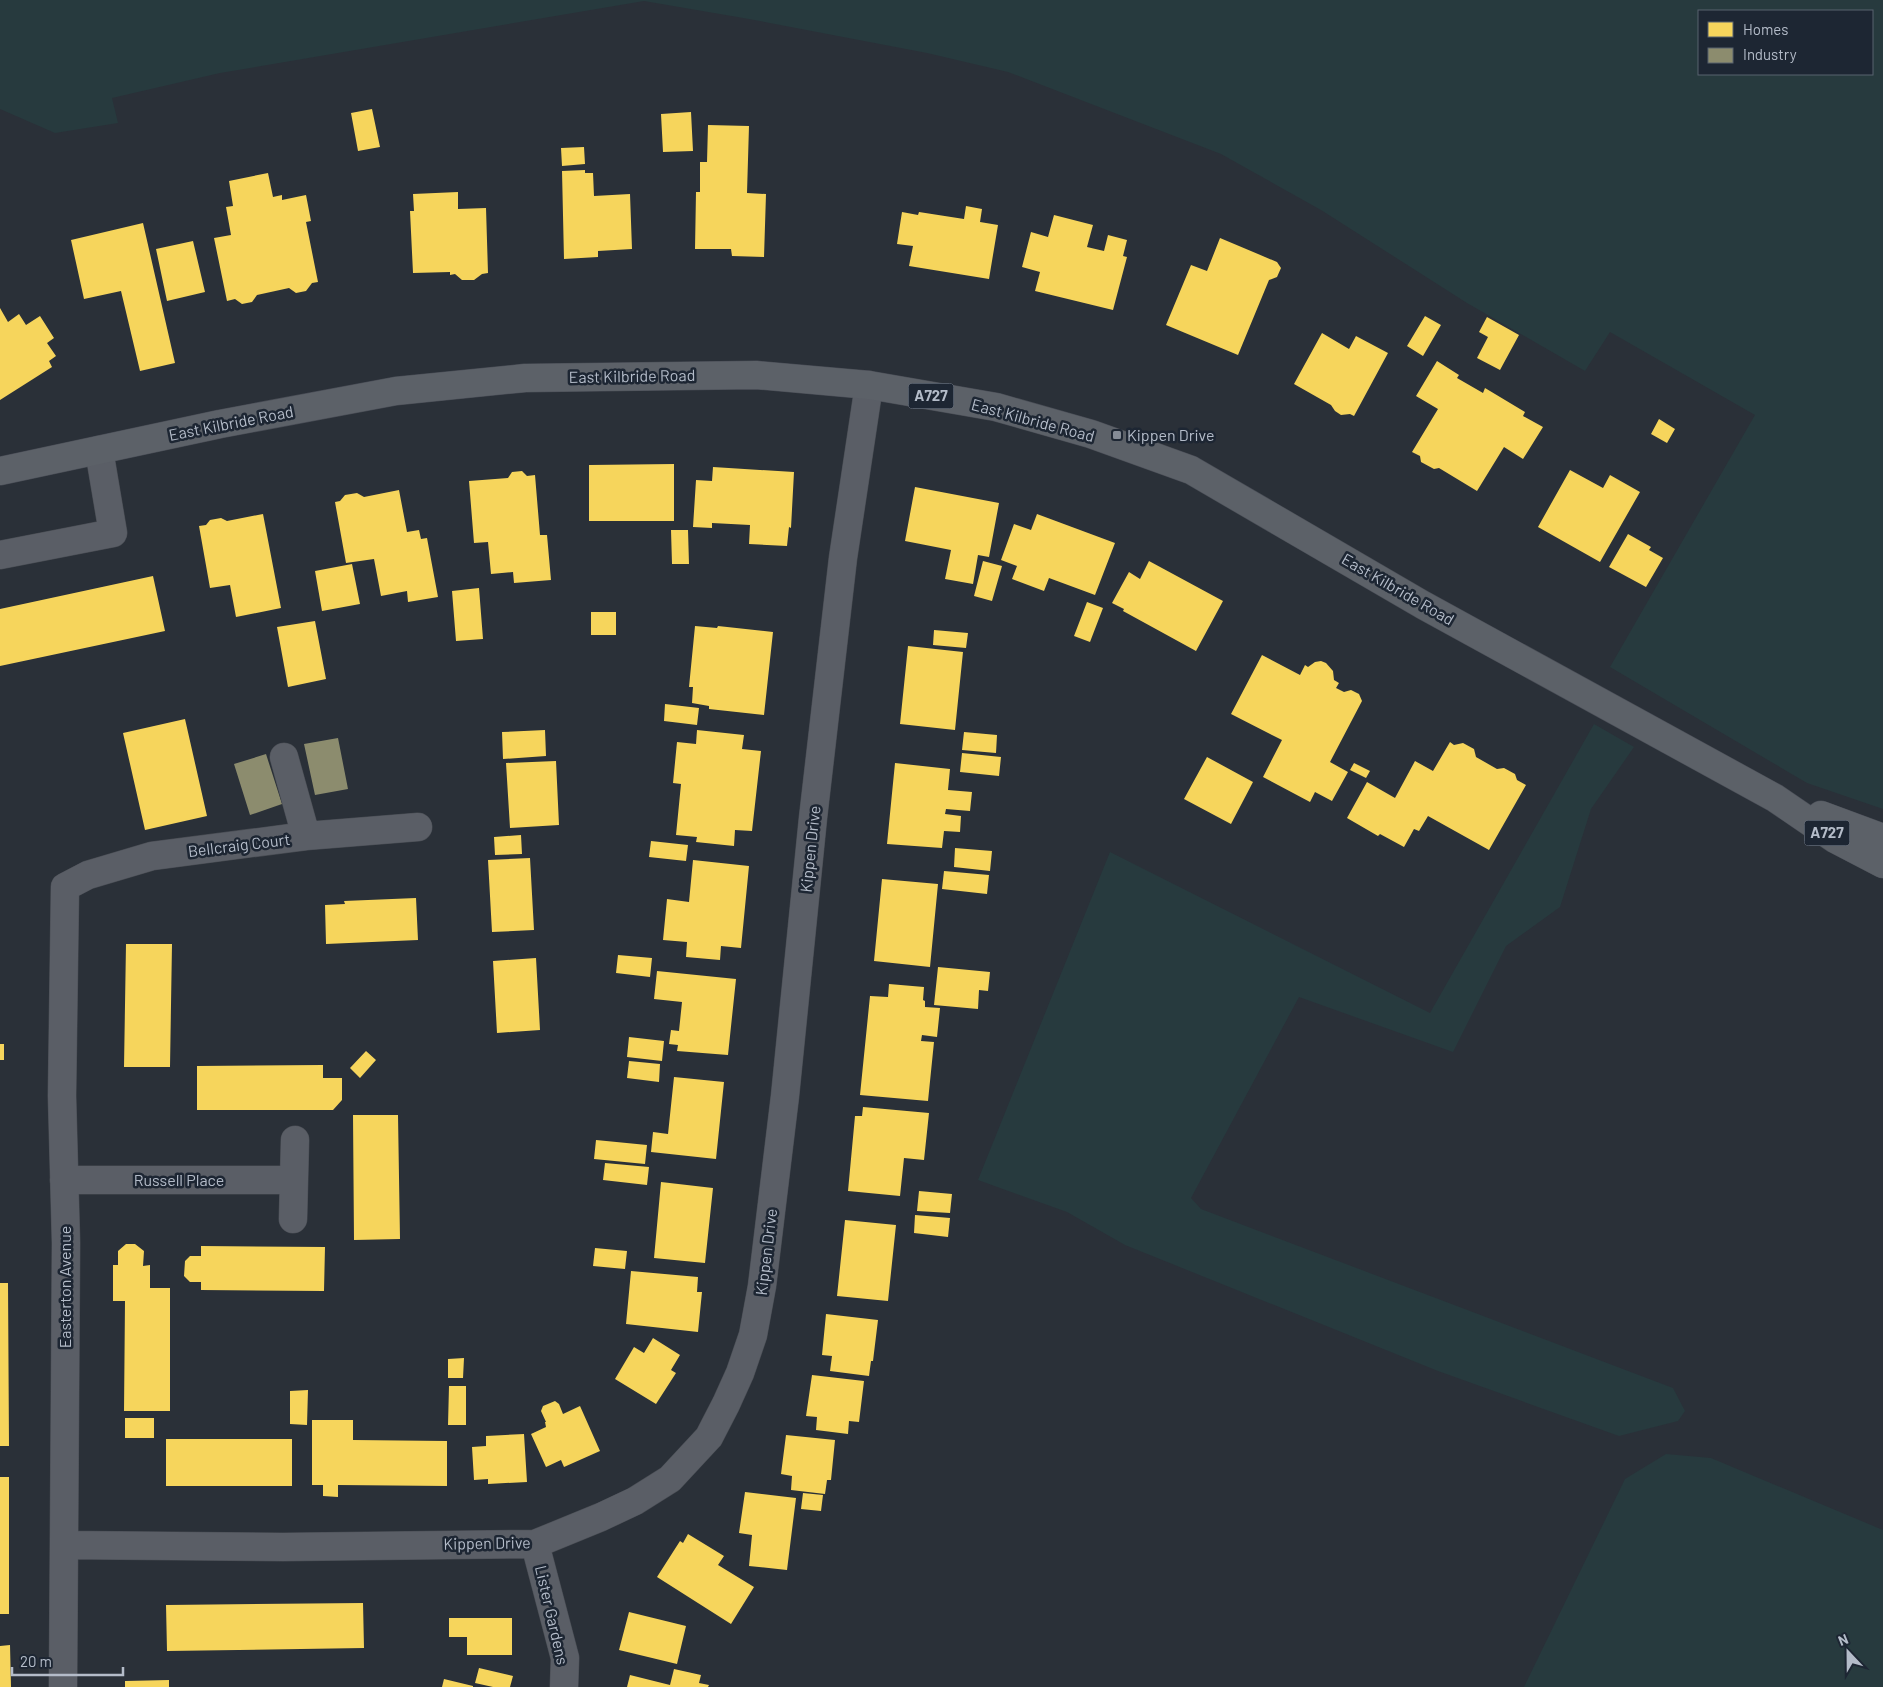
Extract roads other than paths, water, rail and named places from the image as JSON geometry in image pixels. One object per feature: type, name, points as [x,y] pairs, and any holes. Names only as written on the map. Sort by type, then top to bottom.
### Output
[{"type":"main road","name":"East Kilbride Road","points":[[0,471],[220,424],[396,391],[525,378],[756,375],[869,385],[996,407],[1092,434],[1192,470],[1423,604],[1775,798],[1835,839],[1883,864]]},
{"type":"main road","name":"East Kilbride Road","points":[[1775,798],[1883,838]]},
{"type":"street","name":"Kippen Drive","points":[[64,1545],[283,1547],[535,1544],[602,1517],[635,1501],[670,1479],[709,1437],[740,1373],[753,1335],[762,1286],[785,1096],[842,558],[869,385]]},
{"type":"street","points":[[0,554],[113,533],[99,450]]},
{"type":"street","points":[[284,757],[306,836]]},
{"type":"street","name":"Bellcraig Court","points":[[65,887],[88,875],[152,856],[306,836],[418,826]]},
{"type":"street","name":"Easterton Avenue","points":[[63,1687],[64,1180],[62,1096],[65,887]]},
{"type":"street","points":[[293,1219],[295,1140]]},
{"type":"street","name":"Russell Place","points":[[64,1180],[293,1180]]},
{"type":"street","name":"Lister Gardens","points":[[535,1544],[565,1658],[564,1687]]},
{"type":"place","name":"Kippen Drive","points":[[1117,435]]}]
